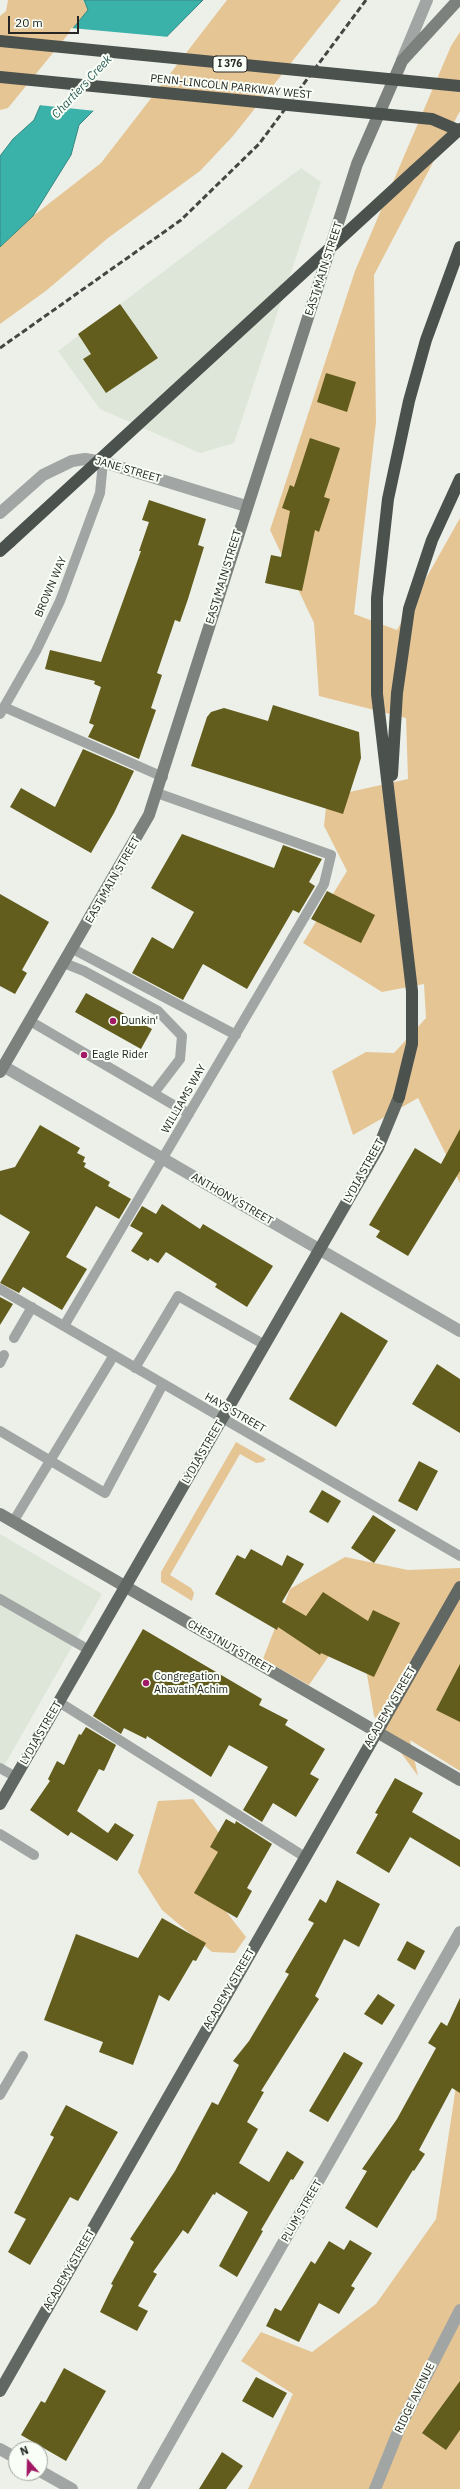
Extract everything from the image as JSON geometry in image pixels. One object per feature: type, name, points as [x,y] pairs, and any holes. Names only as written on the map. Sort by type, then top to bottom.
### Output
[{"type":"highway","name":"PENN-LINCOLN PARKWAY WEST","points":[[0,41],[460,86]]},
{"type":"highway","name":"PENN-LINCOLN PARKWAY WEST","points":[[0,77],[460,122]]},
{"type":"highway","points":[[0,551],[460,130],[432,119]]},
{"type":"highway","points":[[399,1097],[407,1071],[414,1017],[377,694],[376,612],[380,554],[388,499],[409,401],[426,340],[460,247]]},
{"type":"highway","points":[[390,801],[397,693],[409,609],[432,540],[460,479]]},
{"type":"main road","name":"EAST MAIN STREET","points":[[2,1069],[73,949],[149,815],[163,777],[246,506],[358,164],[402,61],[458,0]]},
{"type":"main road","name":"LYDIA STREET","points":[[0,1804],[378,1148],[399,1097]]},
{"type":"main road","name":"CHESTNUT STREET","points":[[0,1514],[460,1780]]},
{"type":"main road","name":"ACADEMY STREET","points":[[0,2391],[376,1731],[460,1587]]},
{"type":"street","points":[[402,61],[427,0]]},
{"type":"street","name":"JANE STREET","points":[[0,513],[43,475],[57,466],[85,459],[103,462],[246,506]]},
{"type":"street","name":"ANTHONY STREET","points":[[2,1069],[163,1159],[460,1331]]},
{"type":"street","name":"PLUM STREET","points":[[144,2489],[460,1932]]},
{"type":"street","name":"RIDGE AVENUE","points":[[375,2489],[400,2427],[460,2310]]},
{"type":"street","points":[[48,2476],[72,2489]]},
{"type":"lane","name":"BROWN WAY","points":[[2,711],[60,601],[100,493],[103,462]]},
{"type":"lane","points":[[2,711],[163,777]]},
{"type":"lane","name":"WILLIAMS WAY","points":[[64,1326],[324,884],[331,855],[157,793]]},
{"type":"lane","points":[[73,949],[236,1035]]},
{"type":"lane","points":[[64,963],[84,971],[158,1011],[182,1036],[180,1059],[154,1093]]},
{"type":"lane","points":[[30,1021],[189,1114]]},
{"type":"lane","name":"HAYS STREET","points":[[0,1288],[222,1419],[460,1556]]},
{"type":"lane","points":[[135,1368],[178,1296],[265,1345]]},
{"type":"lane","points":[[14,1338],[32,1307]]},
{"type":"lane","points":[[13,1522],[114,1355]]},
{"type":"lane","points":[[0,1432],[105,1493],[163,1384]]},
{"type":"lane","points":[[0,1599],[89,1650]]},
{"type":"lane","points":[[60,1702],[305,1857]]},
{"type":"lane","points":[[0,1768],[16,1777]]},
{"type":"lane","points":[[0,1834],[34,1854]]},
{"type":"lane","points":[[0,2095],[23,2056]]},
{"type":"shaded area","points":[[8,0],[83,0],[88,10],[8,108],[0,110],[0,16],[6,11]]},
{"type":"shaded area","points":[[227,0],[341,0],[233,136],[200,171],[108,238],[47,290],[0,324],[0,247],[33,216],[101,163]]},
{"type":"shaded area","points":[[460,32],[460,111],[374,275],[376,422],[354,614],[397,630],[460,518],[460,1183],[418,1098],[353,1135],[332,1071],[366,1052],[394,1053],[426,1018],[424,984],[382,992],[303,943],[347,871],[324,826],[327,797],[408,779],[406,718],[319,696],[314,623],[270,530],[355,271],[451,46]]},
{"type":"shaded area","points":[[301,168],[321,182],[234,443],[200,453],[100,409],[58,351]]},
{"type":"shaded area","points":[[236,1442],[266,1459],[263,1462],[256,1463],[240,1454],[170,1575],[191,1588],[194,1593],[192,1601],[161,1582],[161,1572]]},
{"type":"shaded area","points":[[0,1534],[102,1594],[0,1773]]},
{"type":"shaded area","points":[[345,1557],[408,1570],[460,1568],[460,1771],[410,1740],[418,1776],[374,1716],[357,1615],[309,1685],[263,1659],[290,1589]]},
{"type":"shaded area","points":[[193,1799],[229,1846],[206,1886],[246,1937],[235,1953],[212,1952],[162,1910],[138,1872],[158,1801]]},
{"type":"shaded area","points":[[460,2060],[460,2489],[248,2489],[293,2394],[241,2361],[261,2332],[312,2352],[376,2304],[436,2219]]},
{"type":"water","name":"Chartiers Creek","points":[[84,0],[203,0],[79,125],[71,155],[33,216],[0,247],[0,156],[13,139],[34,120],[74,27],[88,10]]},
{"type":"pier","points":[[71,28],[169,37],[96,111],[38,105]]},
{"type":"building","points":[[120,304],[158,358],[106,393],[83,359],[91,354],[78,334]]},
{"type":"building","points":[[326,373],[356,382],[347,412],[317,402]]},
{"type":"building","points":[[310,438],[340,448],[324,497],[330,499],[319,532],[315,530],[302,591],[265,583],[271,555],[281,557],[290,511],[282,508],[290,485],[294,487]]},
{"type":"building","points":[[149,500],[206,519],[198,545],[204,547],[188,599],[180,622],[175,620],[157,673],[162,675],[151,708],[156,710],[139,759],[88,737],[94,725],[89,723],[101,687],[94,684],[95,681],[45,669],[50,650],[101,662],[141,551],[139,551],[149,522],[142,520]]},
{"type":"building","points":[[273,705],[359,732],[361,758],[343,814],[191,766],[207,717],[211,712],[224,708],[268,721]]},
{"type":"building","points":[[83,749],[134,771],[114,813],[91,853],[10,807],[21,788],[55,807]]},
{"type":"building","points":[[182,834],[274,868],[283,845],[322,859],[309,882],[315,886],[299,913],[293,910],[247,989],[203,964],[183,1000],[132,973],[152,937],[173,949],[194,912],[151,888]]},
{"type":"building","points":[[327,891],[375,915],[361,943],[311,919]]},
{"type":"building","points":[[0,894],[49,922],[22,970],[27,973],[15,994],[0,986]]},
{"type":"building","name":"Dunkin'","points":[[86,993],[152,1029],[141,1049],[75,1012]]},
{"type":"building","points":[[40,1125],[80,1148],[77,1153],[85,1157],[83,1162],[86,1163],[84,1167],[110,1182],[108,1186],[131,1199],[119,1219],[96,1206],[66,1257],[87,1269],[62,1310],[23,1287],[19,1293],[0,1283],[30,1232],[0,1214],[0,1171],[15,1167]]},
{"type":"building","points":[[460,1129],[460,1171],[408,1256],[376,1237],[380,1231],[369,1225],[415,1148],[441,1164]]},
{"type":"building","points":[[162,1204],[200,1229],[203,1224],[273,1266],[247,1307],[215,1287],[217,1284],[166,1252],[158,1263],[150,1258],[148,1261],[131,1251],[143,1233],[130,1226],[142,1206],[156,1214]]},
{"type":"building","points":[[0,1297],[13,1304],[0,1325]]},
{"type":"building","points":[[341,1312],[388,1341],[336,1427],[289,1399]]},
{"type":"building","points":[[437,1364],[460,1379],[460,1433],[412,1404]]},
{"type":"building","points":[[419,1461],[438,1471],[417,1511],[398,1501]]},
{"type":"building","points":[[322,1490],[341,1501],[328,1523],[309,1512]]},
{"type":"building","points":[[373,1515],[396,1530],[374,1563],[351,1548]]},
{"type":"building","points":[[251,1549],[282,1566],[287,1555],[304,1564],[282,1602],[306,1616],[323,1592],[368,1621],[373,1610],[400,1623],[374,1677],[321,1653],[320,1655],[278,1627],[277,1630],[215,1594],[237,1555],[245,1559]]},
{"type":"building","points":[[143,1629],[262,1699],[259,1705],[288,1720],[285,1725],[325,1749],[310,1774],[319,1779],[296,1817],[273,1803],[262,1822],[243,1810],[268,1767],[229,1745],[211,1777],[147,1736],[146,1739],[124,1728],[121,1734],[93,1716]]},
{"type":"building","points":[[460,1664],[460,1722],[436,1710]]},
{"type":"building","points":[[86,1727],[116,1745],[104,1771],[99,1769],[77,1811],[108,1833],[115,1823],[134,1835],[117,1861],[71,1832],[68,1836],[30,1810],[50,1781],[48,1779],[57,1761],[64,1765],[79,1734],[81,1735]]},
{"type":"building","points":[[395,1778],[423,1793],[412,1812],[460,1840],[460,1867],[410,1837],[389,1873],[356,1853],[378,1814],[375,1813]]},
{"type":"building","points":[[226,1819],[235,1824],[236,1821],[272,1844],[247,1888],[252,1891],[237,1918],[194,1893],[218,1852],[210,1847]]},
{"type":"building","points":[[337,1880],[380,1904],[359,1947],[344,1939],[315,1996],[319,1999],[261,2091],[264,2092],[247,2122],[258,2129],[239,2163],[269,2182],[287,2151],[304,2162],[293,2180],[291,2179],[261,2230],[263,2231],[237,2277],[219,2266],[248,2212],[216,2192],[215,2195],[213,2194],[188,2234],[183,2230],[153,2272],[157,2274],[138,2306],[148,2311],[137,2331],[100,2312],[113,2285],[111,2284],[134,2242],[130,2239],[175,2171],[212,2102],[218,2105],[239,2065],[233,2061],[249,2041],[289,1974],[285,1972],[314,1923],[308,1920],[320,1899],[326,1903]]},
{"type":"building","points":[[162,1918],[206,1943],[196,1961],[193,1960],[169,2001],[159,1995],[133,2065],[99,2052],[103,2042],[44,2020],[76,1934],[138,1958]]},
{"type":"building","points":[[407,1941],[425,1951],[415,1970],[397,1960]]},
{"type":"building","points":[[378,1994],[395,2005],[382,2025],[364,2014]]},
{"type":"building","points":[[460,1998],[460,2093],[452,2088],[419,2150],[425,2154],[414,2171],[413,2170],[377,2228],[345,2208],[367,2171],[362,2169],[397,2119],[436,2048],[428,2043],[441,2022],[447,2026]]},
{"type":"building","points":[[344,2052],[363,2063],[328,2122],[309,2111]]},
{"type":"building","points":[[66,2105],[118,2132],[78,2201],[70,2197],[30,2265],[8,2252],[26,2219],[14,2213],[54,2137],[50,2135]]},
{"type":"building","points":[[350,2240],[372,2253],[351,2286],[355,2288],[339,2314],[319,2303],[299,2342],[266,2326],[275,2308],[281,2311],[311,2261],[315,2264],[329,2241],[344,2250]]},
{"type":"building","points":[[64,2368],[106,2391],[66,2461],[48,2451],[48,2441],[31,2441],[21,2435],[41,2401],[45,2403]]},
{"type":"building","points":[[256,2377],[287,2393],[273,2418],[242,2401]]},
{"type":"building","points":[[460,2381],[460,2430],[446,2450],[422,2433]]},
{"type":"building","points":[[222,2452],[243,2466],[226,2489],[199,2489]]},
{"type":"railway","points":[[0,348],[181,220],[259,144],[366,0]]},
{"type":"place","name":"Dunkin'","points":[[113,1021]]},
{"type":"place","name":"Eagle Rider","points":[[84,1055]]},
{"type":"place","name":"Congregation Ahavath Achim","points":[[146,1683]]}]
